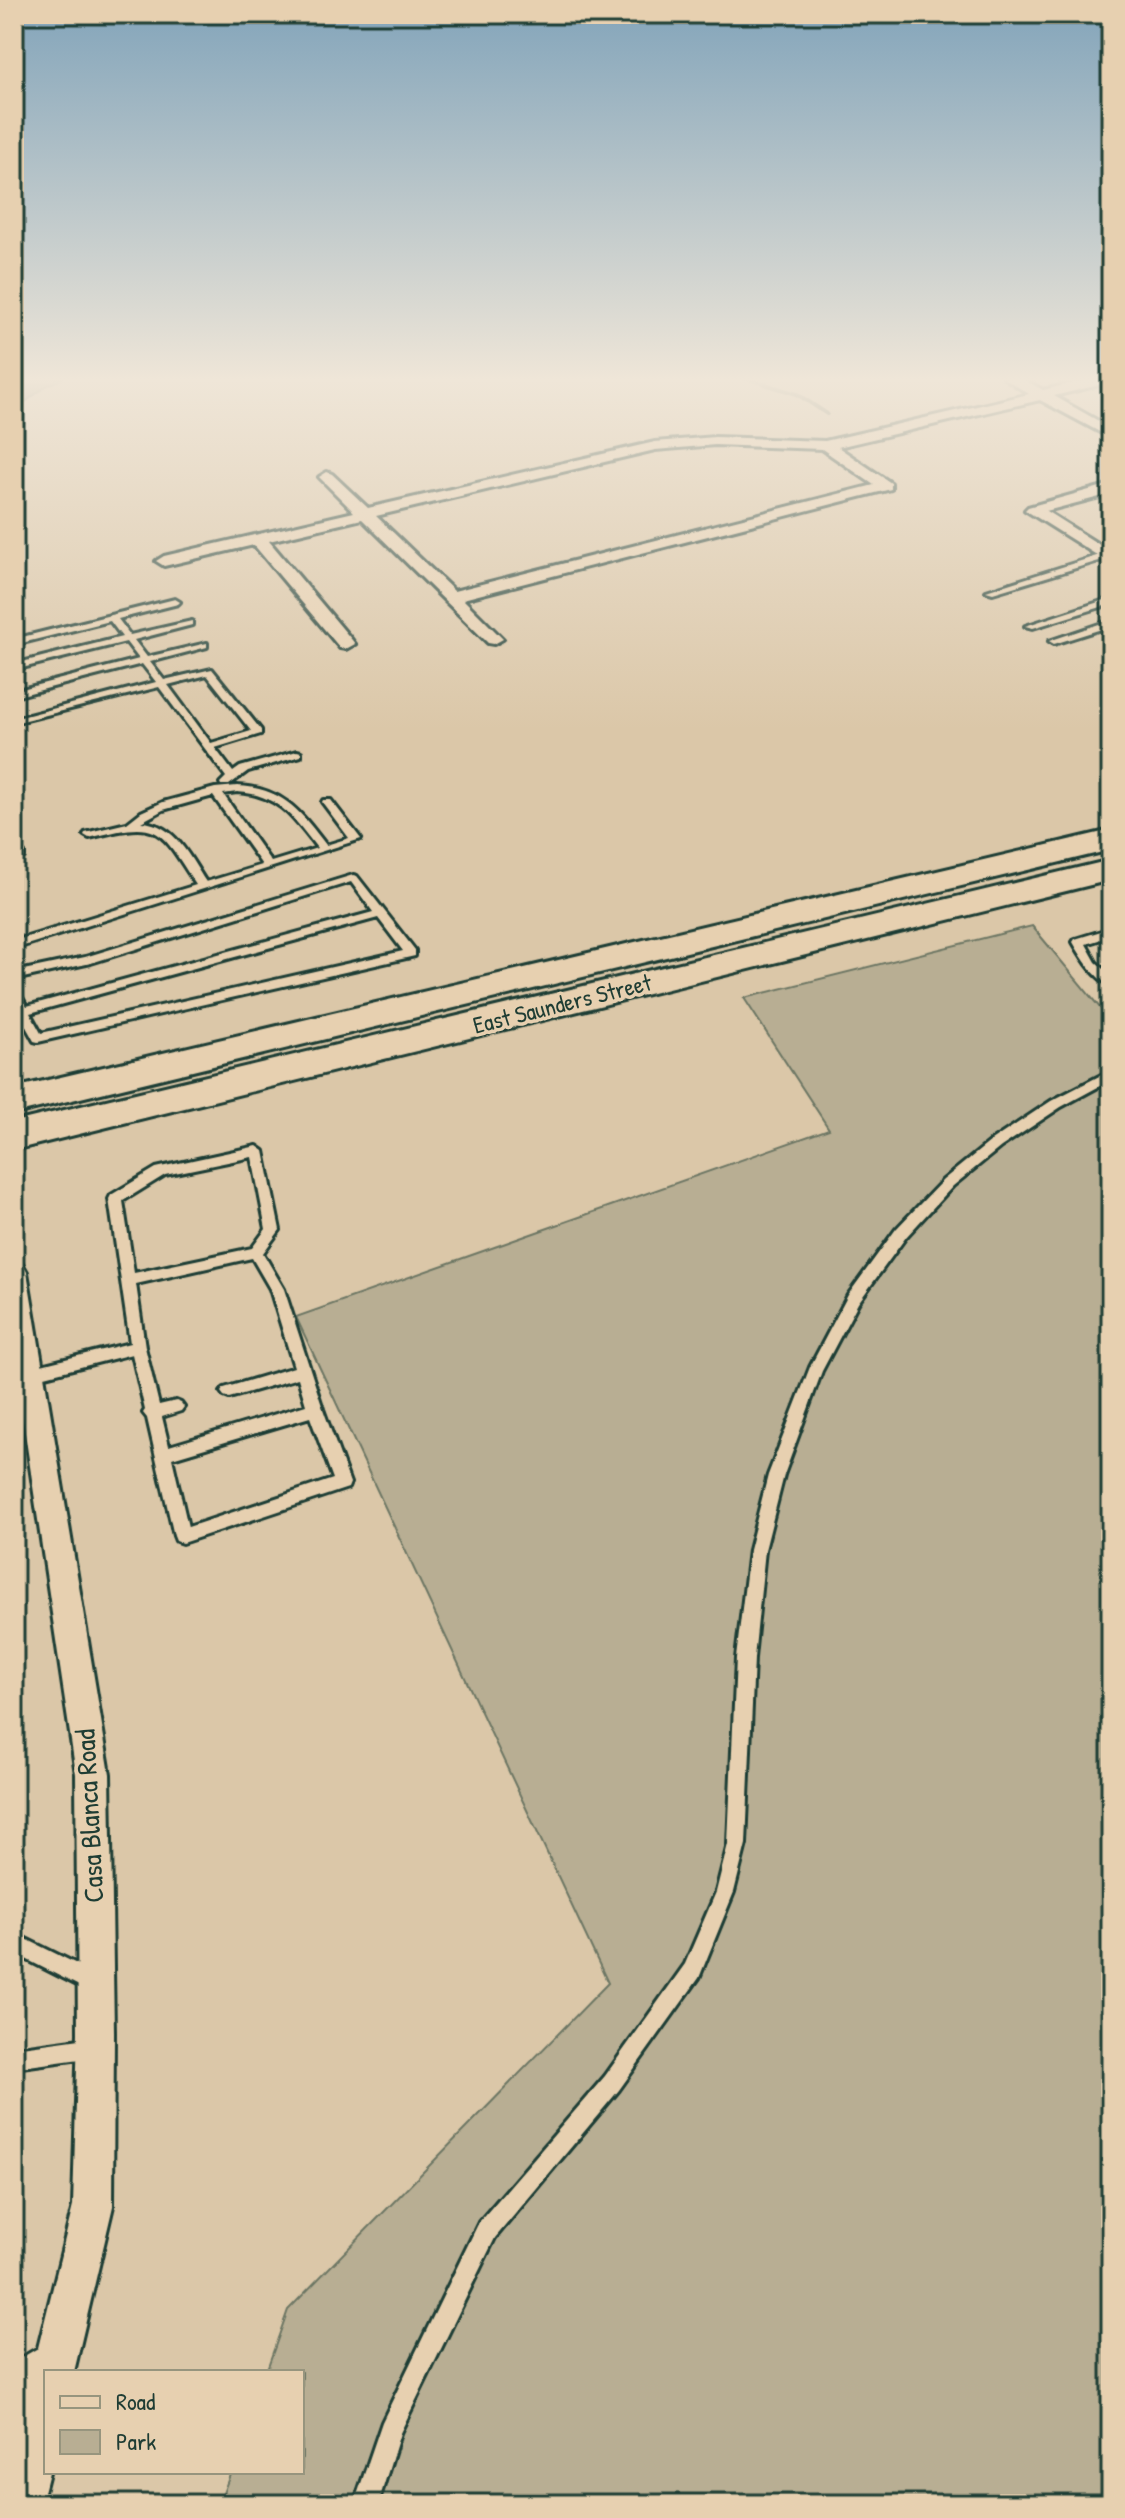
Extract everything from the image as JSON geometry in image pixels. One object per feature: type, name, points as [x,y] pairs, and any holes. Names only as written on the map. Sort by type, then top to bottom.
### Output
[{"type":"main road","name":"East Saunders Street","points":[[14,1101],[1111,840]]},
{"type":"main road","name":"East Saunders Street","points":[[14,1136],[1105,870]]},
{"type":"street","points":[[346,496],[494,639]]},
{"type":"street","points":[[164,561],[444,496]]},
{"type":"street","points":[[451,597],[849,496]]},
{"type":"street","points":[[1087,496],[1033,510],[1108,558]]},
{"type":"street","points":[[259,540],[346,644]]},
{"type":"street","name":"Casa Blanca Road","points":[[14,1272],[93,1774],[96,1984],[93,2206],[53,2370]]},
{"type":"street","points":[[14,2386],[44,2379]]},
{"type":"street","name":"Casa Blanca Road","points":[[19,2504],[44,2405]]},
{"type":"lane","points":[[990,591],[1108,558]]},
{"type":"lane","points":[[1030,626],[1111,601]]},
{"type":"lane","points":[[14,642],[175,602]]},
{"type":"lane","points":[[112,617],[232,778]]},
{"type":"lane","points":[[14,667],[189,623]]},
{"type":"lane","points":[[1054,641],[1111,623]]},
{"type":"lane","points":[[204,645],[143,660],[17,704],[18,721],[209,671],[257,732],[209,747]]},
{"type":"lane","points":[[215,791],[244,769],[297,754]]},
{"type":"lane","points":[[131,825],[147,810],[215,791],[248,787],[267,793],[298,815],[324,849]]},
{"type":"lane","points":[[215,791],[268,866]]},
{"type":"lane","points":[[14,945],[356,839],[327,802]]},
{"type":"lane","points":[[89,835],[131,825],[151,824],[165,830],[203,887]]},
{"type":"lane","points":[[14,976],[87,960],[353,878],[411,953],[38,1038],[14,994]]},
{"type":"lane","points":[[23,1011],[381,913]]},
{"type":"lane","points":[[1111,932],[1079,942],[1092,964],[1111,982]]},
{"type":"lane","points":[[366,2504],[390,2430],[487,2230],[612,2083],[692,1971],[725,1892],[737,1844],[745,1658],[757,1550],[776,1475],[815,1371],[853,1299],[901,1233],[948,1183],[996,1144],[1056,1104],[1111,1074]]},
{"type":"lane","points":[[127,1280],[256,1252],[273,1230],[257,1151],[161,1171],[116,1199],[127,1280],[138,1347],[182,1536],[342,1483],[277,1289],[256,1252]]},
{"type":"lane","points":[[29,1374],[138,1347]]},
{"type":"lane","points":[[229,1392],[302,1371]]},
{"type":"lane","points":[[151,1413],[176,1407]]},
{"type":"lane","points":[[163,1454],[315,1409]]},
{"type":"lane","points":[[14,1943],[96,1984]]},
{"type":"lane","points":[[14,2058],[96,2047]]},
{"type":"green space","points":[[1032,926],[1111,1021],[1111,2504],[219,2504],[230,2474],[304,2474],[304,2370],[267,2370],[288,2310],[608,1983],[296,1317],[829,1129],[744,998]]}]
